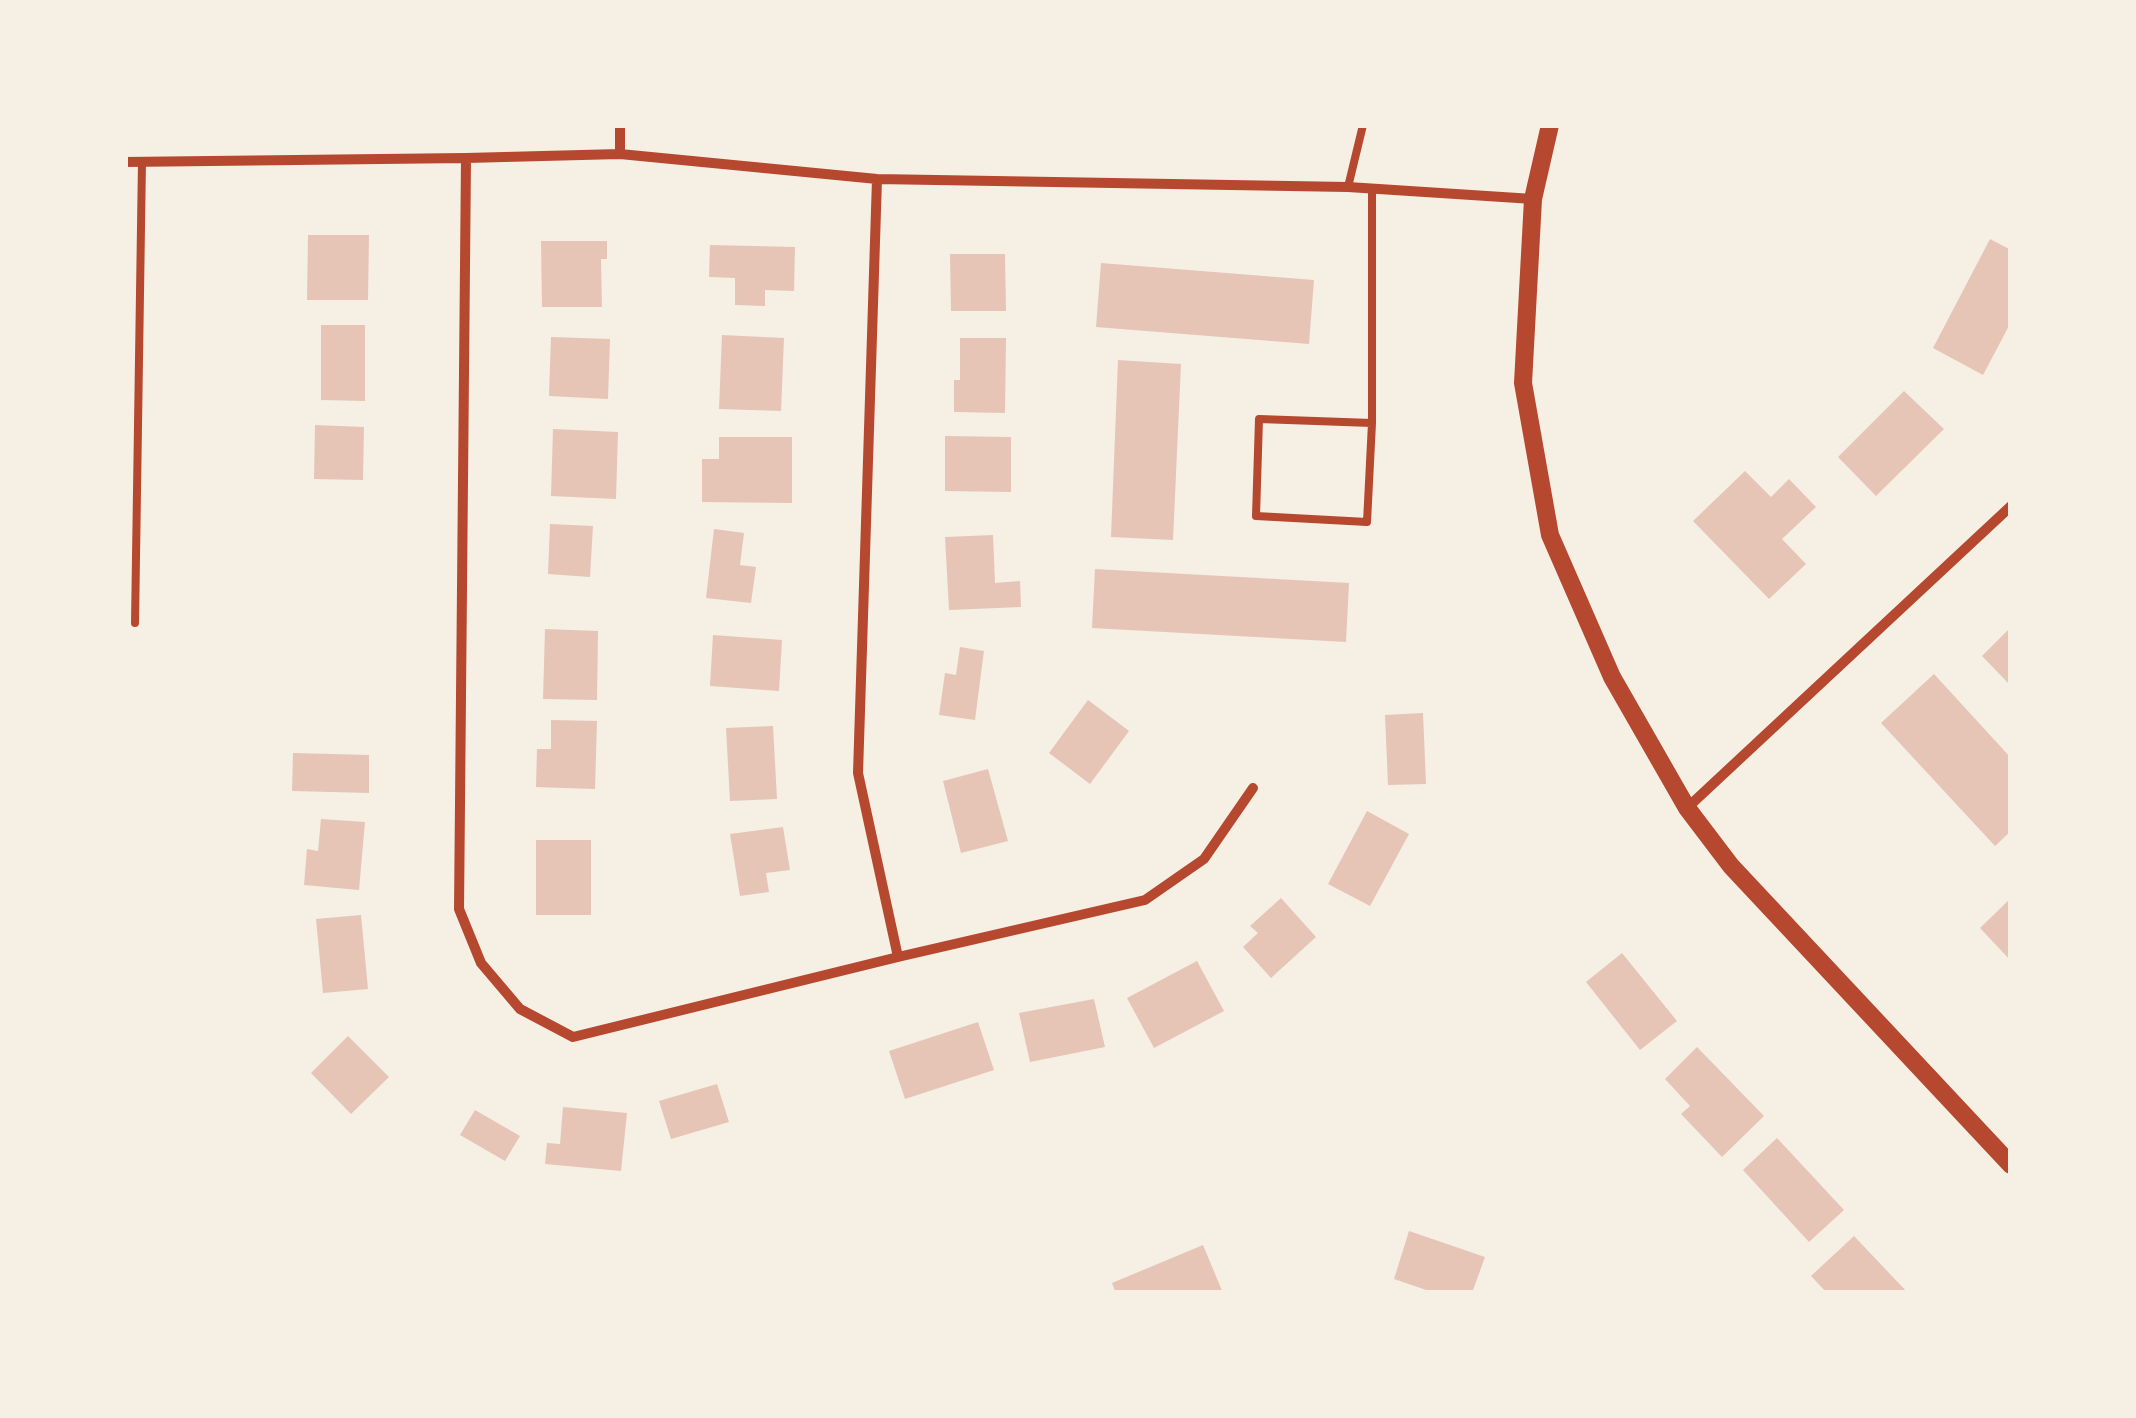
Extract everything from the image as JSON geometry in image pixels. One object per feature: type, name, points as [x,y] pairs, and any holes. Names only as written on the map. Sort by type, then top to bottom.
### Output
[{"type":"street","points":[[620,125],[620,154]]},
{"type":"street","points":[[1550,125],[1533,199],[1523,383],[1550,535],[1612,678],[1688,808],[1731,866],[2011,1165]]},
{"type":"street","points":[[125,162],[620,154],[877,180],[1348,187],[1533,199]]},
{"type":"street","points":[[466,158],[459,910],[482,963],[520,1009],[573,1037],[1145,900],[1204,859],[1253,788]]},
{"type":"street","points":[[877,180],[858,773],[898,957]]},
{"type":"street","points":[[1688,808],[2011,506]]},
{"type":"lane","points":[[1348,187],[1363,125]]},
{"type":"lane","points":[[135,623],[142,161]]},
{"type":"lane","points":[[1372,189],[1372,423],[1367,522],[1256,516],[1259,420],[1372,423]]},
{"type":"building","points":[[308,235],[369,235],[368,300],[307,300]]},
{"type":"building","points":[[1990,239],[2011,250],[2011,322],[1983,375],[1933,348]]},
{"type":"building","points":[[541,241],[607,241],[607,259],[601,259],[602,307],[542,307]]},
{"type":"building","points":[[710,245],[795,247],[794,291],[765,290],[765,306],[735,305],[735,278],[709,277]]},
{"type":"building","points":[[950,254],[1005,254],[1006,311],[951,311]]},
{"type":"building","points":[[1101,263],[1314,280],[1309,344],[1096,327]]},
{"type":"building","points":[[321,325],[365,325],[365,401],[321,400]]},
{"type":"building","points":[[722,335],[784,338],[781,411],[719,409]]},
{"type":"building","points":[[551,337],[610,339],[608,399],[549,396]]},
{"type":"building","points":[[960,338],[1006,338],[1005,413],[954,412],[954,380],[960,380]]},
{"type":"building","points":[[1118,360],[1181,364],[1173,540],[1111,537]]},
{"type":"building","points":[[1904,391],[1944,429],[1876,496],[1838,457]]},
{"type":"building","points":[[315,425],[364,427],[363,480],[314,479]]},
{"type":"building","points":[[553,429],[618,432],[616,499],[551,496]]},
{"type":"building","points":[[945,436],[1011,437],[1011,492],[945,491]]},
{"type":"building","points":[[719,437],[792,437],[792,503],[702,502],[702,459],[719,459]]},
{"type":"building","points":[[1745,471],[1771,497],[1789,479],[1816,507],[1782,539],[1806,564],[1769,599],[1693,521]]},
{"type":"building","points":[[550,524],[593,526],[590,577],[548,574]]},
{"type":"building","points":[[714,529],[744,533],[740,565],[756,567],[751,603],[706,598]]},
{"type":"building","points":[[993,535],[995,583],[1020,581],[1021,607],[949,610],[945,537]]},
{"type":"building","points":[[1095,569],[1349,583],[1346,642],[1092,628]]},
{"type":"building","points":[[2011,627],[2011,686],[1982,656]]},
{"type":"building","points":[[545,629],[598,631],[597,700],[543,699]]},
{"type":"building","points":[[713,635],[782,640],[779,691],[710,686]]},
{"type":"building","points":[[960,647],[984,651],[975,720],[939,715],[945,673],[956,675]]},
{"type":"building","points":[[1934,674],[2011,758],[2011,831],[1995,846],[1881,723]]},
{"type":"building","points":[[1088,700],[1129,731],[1090,784],[1049,753]]},
{"type":"building","points":[[1423,713],[1426,784],[1388,785],[1385,715]]},
{"type":"building","points":[[551,720],[597,721],[595,789],[536,787],[537,749],[551,749]]},
{"type":"building","points":[[773,726],[777,799],[730,801],[726,728]]},
{"type":"building","points":[[293,753],[369,755],[369,793],[292,791]]},
{"type":"building","points":[[988,769],[1008,841],[961,853],[943,781]]},
{"type":"building","points":[[1367,811],[1409,834],[1370,906],[1328,884]]},
{"type":"building","points":[[321,819],[365,822],[359,890],[304,885],[307,849],[318,851]]},
{"type":"building","points":[[783,827],[790,870],[766,873],[769,892],[740,896],[730,834]]},
{"type":"building","points":[[536,840],[591,840],[591,915],[536,915]]},
{"type":"building","points":[[1281,898],[1316,937],[1271,978],[1243,947],[1258,933],[1250,926]]},
{"type":"building","points":[[2011,898],[2011,961],[1980,928]]},
{"type":"building","points":[[361,915],[368,989],[323,993],[316,919]]},
{"type":"building","points":[[1622,953],[1677,1021],[1640,1050],[1586,982]]},
{"type":"building","points":[[1197,961],[1224,1011],[1154,1048],[1127,998]]},
{"type":"building","points":[[1094,999],[1105,1047],[1030,1062],[1019,1013]]},
{"type":"building","points":[[978,1022],[994,1070],[905,1099],[889,1051]]},
{"type":"building","points":[[348,1036],[389,1077],[351,1114],[311,1073]]},
{"type":"building","points":[[1697,1047],[1764,1116],[1722,1157],[1681,1114],[1690,1106],[1665,1079]]},
{"type":"building","points":[[717,1084],[729,1122],[671,1139],[659,1101]]},
{"type":"building","points":[[563,1107],[627,1113],[621,1171],[545,1164],[547,1143],[560,1144]]},
{"type":"building","points":[[475,1110],[520,1136],[505,1161],[460,1135]]},
{"type":"building","points":[[1777,1138],[1844,1210],[1809,1242],[1743,1170]]},
{"type":"building","points":[[1409,1231],[1485,1257],[1472,1293],[1435,1293],[1394,1279]]},
{"type":"building","points":[[1854,1236],[1908,1293],[1827,1293],[1811,1276]]},
{"type":"building","points":[[1203,1245],[1223,1293],[1116,1293],[1112,1283]]}]
